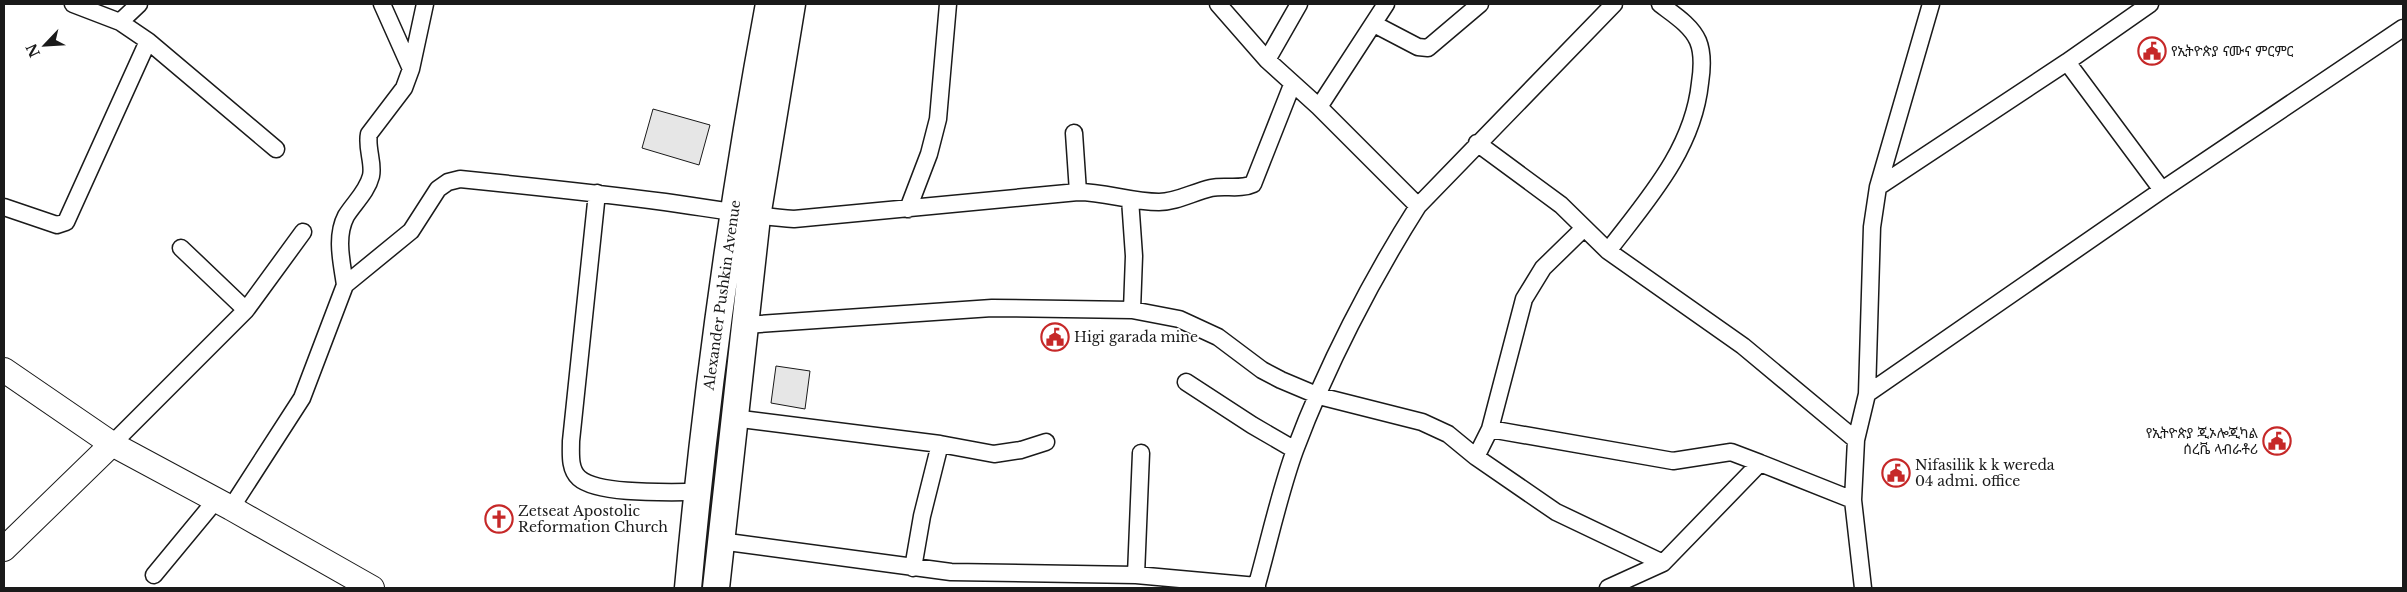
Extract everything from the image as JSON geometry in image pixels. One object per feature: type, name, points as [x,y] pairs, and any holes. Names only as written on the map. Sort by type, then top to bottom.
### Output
[{"type":"main road","name":"Alexander Pushkin Avenue","points":[[716,588],[732,429],[745,325],[745,214],[769,4]]},
{"type":"main road","name":"Alexander Pushkin Avenue","points":[[688,588],[702,435],[745,214],[792,4]]},
{"type":"main road","points":[[702,435],[732,429]]},
{"type":"street","points":[[73,4],[120,22],[148,42],[276,149]]},
{"type":"street","points":[[120,22],[140,4]]},
{"type":"street","points":[[382,4],[411,69]]},
{"type":"street","points":[[154,575],[223,504],[302,398],[345,285],[340,231],[346,217],[368,185],[372,174],[367,141],[369,134],[398,98],[411,69],[425,4]]},
{"type":"street","points":[[908,209],[929,154],[938,119],[948,4]]},
{"type":"street","points":[[1218,4],[1267,60],[1319,107],[1418,206]]},
{"type":"street","points":[[1267,60],[1299,4]]},
{"type":"street","points":[[1319,107],[1386,4]]},
{"type":"street","points":[[1374,24],[1418,47],[1428,48],[1480,4]]},
{"type":"street","points":[[720,541],[951,572],[1136,575],[1256,587],[1295,450],[1356,314],[1395,242],[1418,206],[1477,143],[1614,4]]},
{"type":"street","points":[[1608,251],[1660,184],[1684,144],[1698,104],[1702,67],[1698,41],[1684,22],[1660,4]]},
{"type":"street","points":[[1863,588],[1854,500],[1856,440],[1867,394],[1872,227],[1878,187],[1931,4]]},
{"type":"street","points":[[1878,187],[2067,62],[2150,4]]},
{"type":"street","points":[[1867,394],[2162,190],[2403,28]]},
{"type":"street","points":[[4,207],[57,225],[66,222],[148,42]]},
{"type":"street","points":[[2067,62],[2162,190]]},
{"type":"street","points":[[345,285],[411,231],[438,189],[448,182],[460,178],[597,193],[794,219],[1078,192],[1095,192],[1158,202],[1175,200],[1212,188],[1247,187],[1253,184],[1292,84]]},
{"type":"street","points":[[1074,133],[1078,192]]},
{"type":"street","points":[[1477,143],[1561,205],[1583,229],[1608,251],[1743,346],[1856,440]]},
{"type":"street","points":[[597,193],[571,441],[571,462],[578,477],[589,484],[629,492],[697,492]]},
{"type":"street","points":[[1130,199],[1134,256],[1132,310]]},
{"type":"street","points":[[1476,457],[1490,429],[1524,299],[1543,268],[1583,229]]},
{"type":"street","points":[[4,549],[246,310],[303,232]]},
{"type":"street","points":[[181,248],[246,310]]},
{"type":"street","points":[[745,325],[992,308],[1132,310],[1179,319],[1218,337],[1262,370],[1318,396],[1422,422],[1448,434],[1476,457],[1556,512],[1663,562]]},
{"type":"street","points":[[4,370],[112,444],[223,504],[342,580],[372,588]]},
{"type":"street","points":[[1186,382],[1252,426],[1295,450]]},
{"type":"street","points":[[732,429],[940,444],[994,454],[1021,450],[1046,442]]},
{"type":"street","points":[[1490,429],[1673,461],[1731,452],[1854,500]]},
{"type":"street","points":[[913,568],[922,516],[940,444]]},
{"type":"street","points":[[1136,575],[1141,453]]},
{"type":"street","points":[[1608,588],[1663,562],[1760,463]]},
{"type":"building","points":[[653,109],[710,125],[699,165],[642,148]]},
{"type":"building","points":[[776,366],[810,371],[805,409],[771,403]]},
{"type":"place","name":"የኢትዮጵያ ናሙና ምርምር","points":[[2152,51]]},
{"type":"place","name":"Higi garada mine","points":[[1055,337]]},
{"type":"place","name":"የኢትዮጵያ ጂኦሎጂካል ሰረቬ ላብራቶሪ","points":[[2277,441]]},
{"type":"place","name":"Nifasilik k k wereda 04 admi. office","points":[[1896,473]]},
{"type":"place","name":"Zetseat Apostolic Reformation Church","points":[[499,519]]}]
